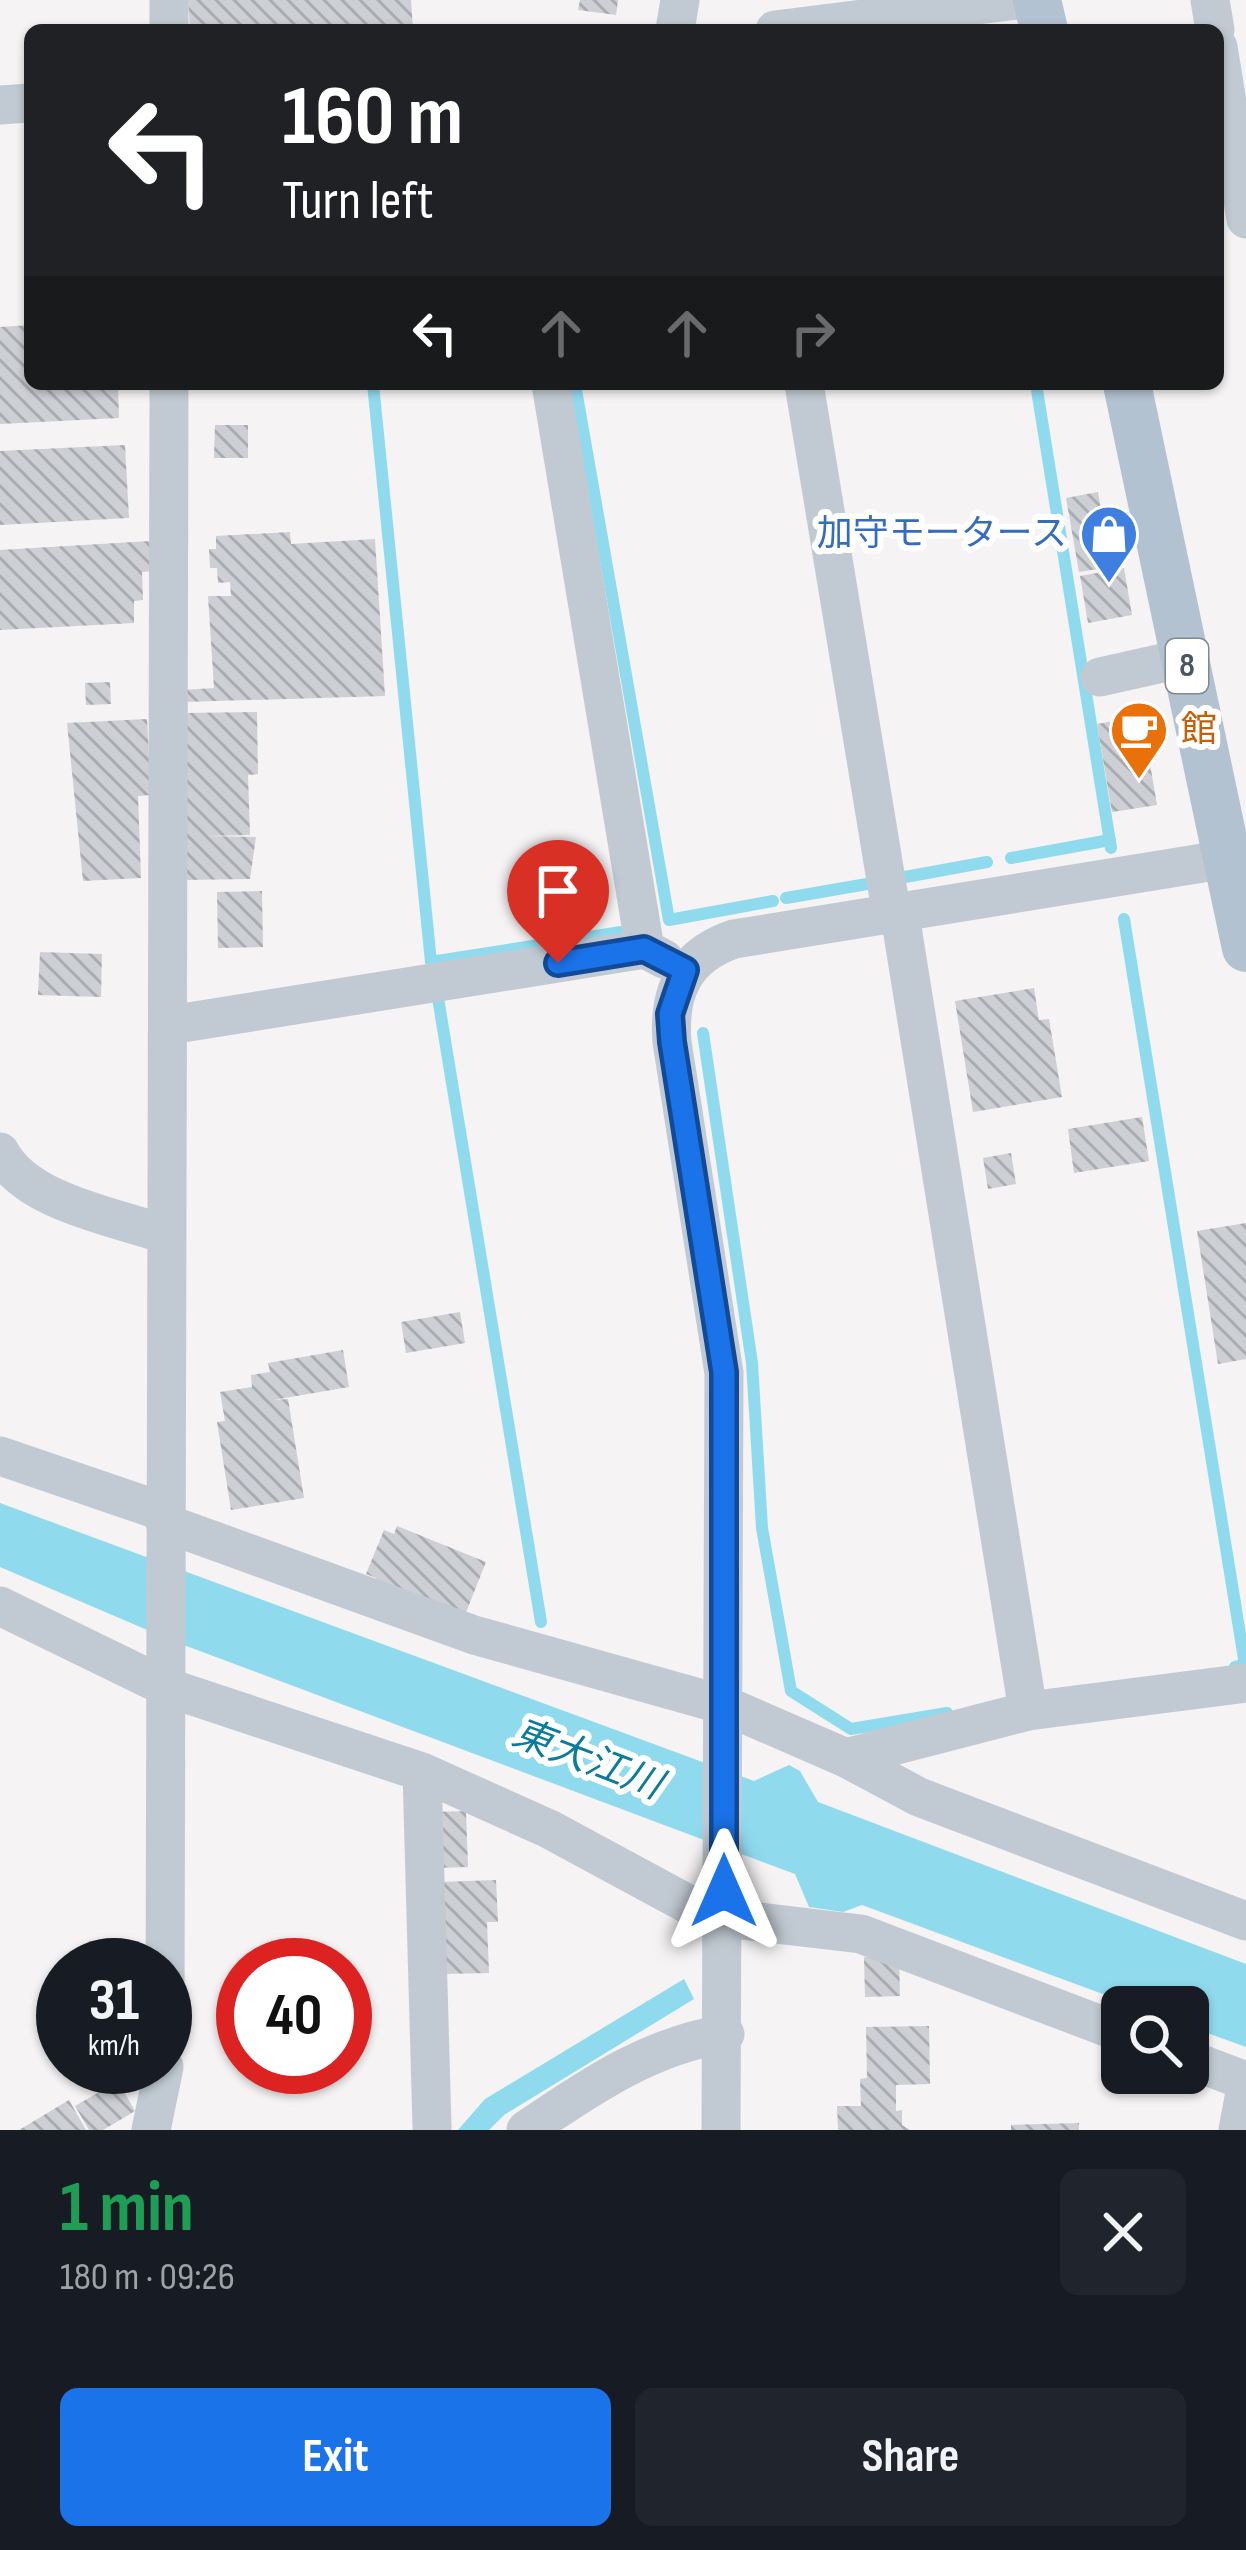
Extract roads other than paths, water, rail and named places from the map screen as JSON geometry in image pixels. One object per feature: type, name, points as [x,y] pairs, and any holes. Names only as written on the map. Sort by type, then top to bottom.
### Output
[{"type":"main road","points":[[1012,1],[1037,24]]},
{"type":"main road","name":"8","points":[[1128,390],[1185,658],[1237,858],[1246,948]]},
{"type":"street","points":[[824,24],[1012,1]]},
{"type":"street","points":[[1224,84],[1246,218]]},
{"type":"street","points":[[165,1938],[170,390]]},
{"type":"street","points":[[552,390],[644,949]]},
{"type":"street","points":[[805,390],[1028,1711]]},
{"type":"street","points":[[1100,677],[1185,658]]},
{"type":"street","points":[[721,2130],[725,2034],[724,1372],[670,1014],[685,970],[711,947],[734,939],[895,909],[1237,858]]},
{"type":"street","points":[[170,1025],[644,949],[685,970]]},
{"type":"street","points":[[0,1152],[9,1170],[36,1188],[167,1235]]},
{"type":"street","points":[[0,1456],[164,1522],[474,1635],[724,1713],[846,1758],[919,1797],[1246,1921]]},
{"type":"street","points":[[0,1606],[422,1772],[724,1904],[861,1934],[1101,2025]]},
{"type":"street","points":[[846,1758],[1028,1711],[1246,1683]]},
{"type":"street","points":[[422,1772],[432,2127]]},
{"type":"street","points":[[526,2130],[588,2087],[680,2041],[725,2034]]},
{"type":"street","points":[[1209,2068],[1246,2084],[1238,2130]]},
{"type":"street","points":[[151,2130],[158,2094]]},
{"type":"water","name":"東大江川","points":[[0,1503],[754,1781],[789,1765],[800,1771],[818,1802],[1246,1964],[1246,2047],[1209,2034],[1209,1986],[1101,1986],[1101,1993],[862,1905],[843,1912],[809,1907],[795,1874],[173,1641],[0,1567]]},
{"type":"water","points":[[684,1979],[694,1999],[504,2115],[489,2130],[458,2130],[485,2099]]},
{"type":"waterway","points":[[374,390],[431,962],[621,932]]},
{"type":"waterway","points":[[576,390],[669,920],[773,901]]},
{"type":"waterway","points":[[1037,390],[1111,848]]},
{"type":"waterway","points":[[1011,858],[1110,840]]},
{"type":"waterway","points":[[905,877],[987,862]]},
{"type":"waterway","points":[[786,898],[867,884]]},
{"type":"waterway","points":[[1124,919],[1245,1665],[1235,1667]]},
{"type":"waterway","points":[[438,998],[541,1622]]},
{"type":"waterway","points":[[703,1033],[752,1363],[762,1528],[791,1691],[851,1729],[947,1713]]},
{"type":"place","name":"加守モータース","points":[[1109,585]]},
{"type":"place","name":"館","points":[[1139,781]]}]
